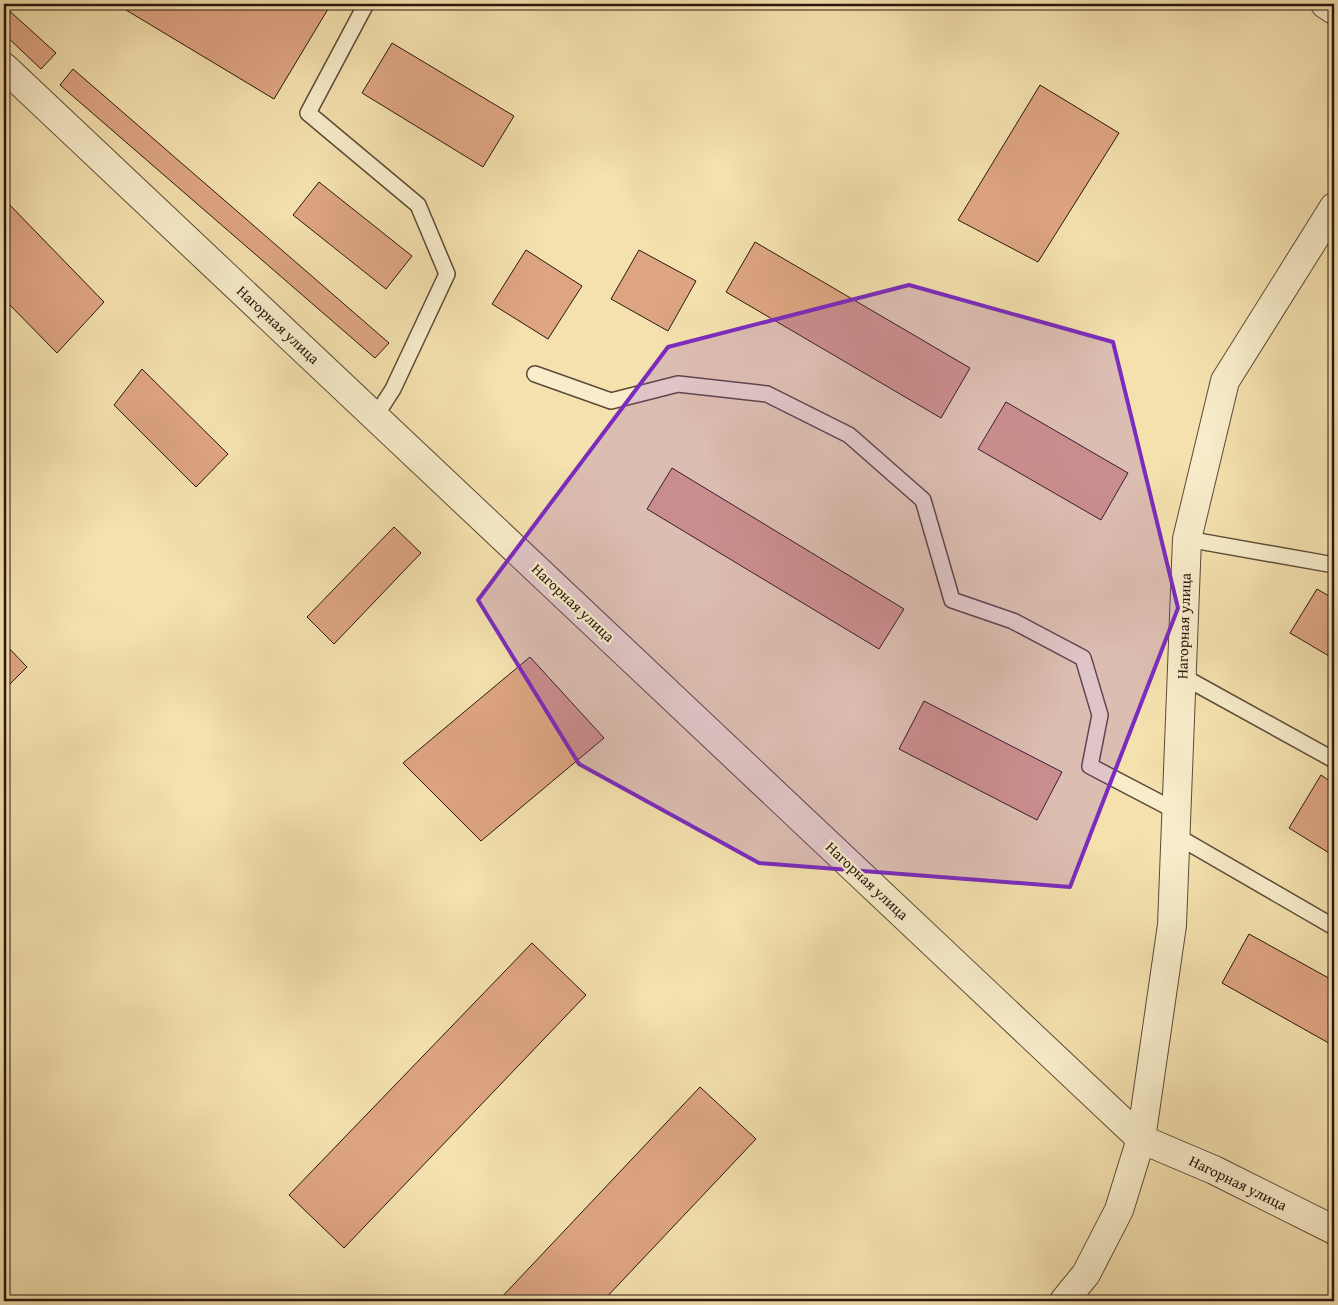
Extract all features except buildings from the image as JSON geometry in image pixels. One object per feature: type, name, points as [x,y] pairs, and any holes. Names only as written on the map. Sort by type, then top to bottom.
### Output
[{"type":"street","points":[[1325,4],[1334,10]]},
{"type":"street","name":"Нагорная улица","points":[[4,67],[1141,1139],[1214,1170],[1334,1230]]},
{"type":"street","name":"Нагорная улица","points":[[1141,1139],[1172,925],[1187,539],[1225,381],[1334,207]]},
{"type":"street","points":[[1064,1301],[1086,1274],[1118,1210],[1141,1139]]},
{"type":"lane","points":[[366,4],[308,113],[418,205],[447,274],[393,389],[374,416]]},
{"type":"lane","points":[[535,374],[611,402],[678,384],[767,394],[849,435],[923,500],[952,600],[1012,621],[1083,658],[1100,716],[1090,766],[1334,927]]},
{"type":"lane","points":[[1187,539],[1334,565]]},
{"type":"lane","points":[[1182,676],[1334,760]]},
{"type":"highlighted area","points":[[909,285],[1113,342],[1178,608],[1070,887],[759,863],[579,764],[478,600],[668,347]]}]
